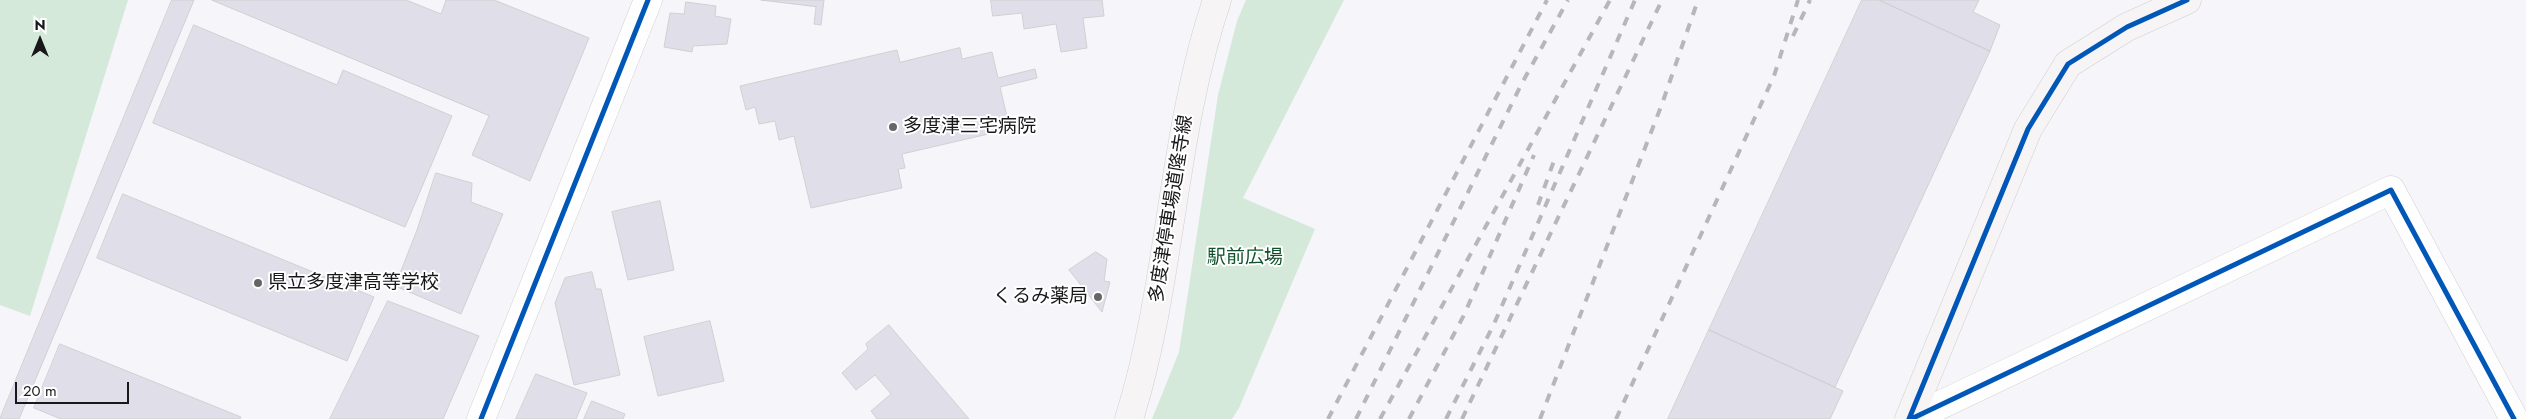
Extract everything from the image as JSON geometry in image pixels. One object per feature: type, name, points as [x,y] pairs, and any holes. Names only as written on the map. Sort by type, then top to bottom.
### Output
[{"type":"street","points":[[481,419],[648,0]]},
{"type":"street","name":"多度津停車場道隆寺線","points":[[1130,419],[1146,364],[1162,274],[1183,131],[1203,41],[1217,0]]},
{"type":"street","points":[[1910,419],[2028,129],[2068,64],[2127,27],[2187,0]]},
{"type":"street","points":[[1910,419],[2391,190],[2517,412]]},
{"type":"green space","points":[[0,0],[128,0],[30,316],[0,305]]},
{"type":"green space","name":"駅前広場","points":[[1246,0],[1344,0],[1243,198],[1315,229],[1239,408],[1232,419],[1152,419],[1179,352],[1218,95],[1237,21]]},
{"type":"building","points":[[172,0],[194,0],[19,419],[0,419]]},
{"type":"building","points":[[212,0],[406,0],[441,14],[446,0],[494,0],[589,38],[530,181],[472,155],[489,116]]},
{"type":"building","points":[[761,0],[824,0],[821,25],[814,24],[816,7]]},
{"type":"building","points":[[991,0],[1102,0],[1104,16],[1083,18],[1087,48],[1061,52],[1056,24],[1024,29],[1022,13],[993,16]]},
{"type":"building","points":[[1862,0],[1879,0],[1990,51],[1835,387],[1709,330]]},
{"type":"building","points":[[1879,0],[1979,0],[1973,12],[2000,25],[1990,51]]},
{"type":"building","points":[[686,2],[716,6],[715,16],[731,19],[727,44],[693,46],[692,52],[664,47],[670,13],[684,14]]},
{"type":"building","points":[[194,25],[337,85],[343,70],[452,116],[405,227],[153,123]]},
{"type":"building","name":"多度津三宅病院","points":[[960,48],[962,59],[992,52],[998,78],[1035,69],[1037,78],[1000,87],[1010,129],[902,154],[905,168],[898,169],[902,188],[811,208],[794,136],[779,140],[775,121],[759,124],[755,107],[746,110],[740,86],[897,50],[900,62]]},
{"type":"building","points":[[436,173],[472,183],[471,202],[503,214],[461,314],[395,286],[417,230]]},
{"type":"building","points":[[123,194],[374,297],[347,361],[97,258]]},
{"type":"building","points":[[660,201],[674,270],[628,280],[612,212]]},
{"type":"building","name":"くるみ薬局","points":[[1096,252],[1107,259],[1104,281],[1110,282],[1102,312],[1069,270]]},
{"type":"building","points":[[592,272],[596,289],[601,289],[620,375],[574,385],[555,303],[565,278]]},
{"type":"building","points":[[388,301],[479,336],[443,419],[330,419]]},
{"type":"building","points":[[710,321],[724,381],[658,396],[644,337]]},
{"type":"building","points":[[889,325],[969,419],[877,419],[871,411],[891,394],[875,375],[856,390],[842,373],[868,349],[866,344]]},
{"type":"building","points":[[1709,330],[1843,391],[1830,419],[1668,419]]},
{"type":"building","points":[[60,344],[241,417],[240,419],[61,419],[34,408]]},
{"type":"building","points":[[536,374],[587,393],[576,419],[516,419]]},
{"type":"building","points":[[592,401],[625,414],[623,419],[584,419]]},
{"type":"railway","points":[[1328,419],[1547,0]]},
{"type":"railway","points":[[1356,419],[1522,83],[1568,0]]},
{"type":"railway","points":[[1380,419],[1610,0]]},
{"type":"railway","points":[[1446,419],[1494,324],[1635,0]]},
{"type":"railway","points":[[1462,419],[1662,0]]},
{"type":"railway","points":[[1540,419],[1662,104],[1698,0]]},
{"type":"railway","points":[[1616,419],[1774,76],[1798,0]]},
{"type":"railway","points":[[1793,36],[1810,0]]},
{"type":"railway","points":[[1409,419],[1464,315],[1534,155]]},
{"type":"railway","points":[[1538,205],[1555,158]]},
{"type":"cycle path","points":[[481,419],[648,0]]},
{"type":"cycle path","points":[[1909,419],[2028,129],[2068,64],[2127,27],[2187,0]]},
{"type":"cycle path","points":[[1911,419],[2391,190],[2514,419]]},
{"type":"place","name":"多度津三宅病院","points":[[893,127]]},
{"type":"place","name":"県立多度津高等学校","points":[[258,283]]},
{"type":"place","name":"くるみ薬局","points":[[1098,297]]}]
